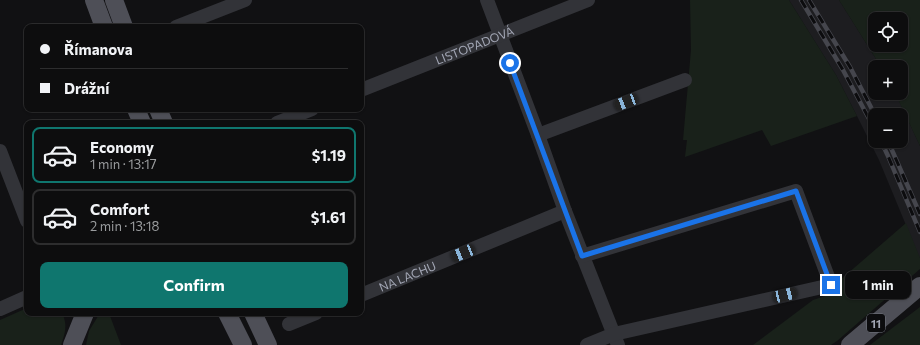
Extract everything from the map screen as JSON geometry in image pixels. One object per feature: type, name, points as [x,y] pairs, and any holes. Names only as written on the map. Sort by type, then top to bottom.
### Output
[{"type":"main road","points":[[94,0],[103,24]]},
{"type":"main road","points":[[114,0],[123,24]]},
{"type":"main road","name":"11","points":[[850,345],[920,286]]},
{"type":"main road","points":[[72,345],[84,316]]},
{"type":"main road","points":[[228,316],[243,345]]},
{"type":"main road","points":[[254,316],[268,345]]},
{"type":"street","points":[[184,24],[245,0]]},
{"type":"street","points":[[487,0],[582,256],[616,339]]},
{"type":"street","name":"LISTOPADOVÁ","points":[[364,89],[588,0]]},
{"type":"street","points":[[538,135],[685,80]]},
{"type":"street","points":[[284,120],[304,112]]},
{"type":"street","points":[[0,151],[24,214]]},
{"type":"street","points":[[582,256],[796,191],[831,285],[587,345]]},
{"type":"street","name":"NA LACHU","points":[[364,293],[565,211]]},
{"type":"street","points":[[0,309],[24,298]]},
{"type":"street","points":[[289,324],[309,316]]},
{"type":"shaded area","points":[[690,0],[789,0],[836,75],[857,116],[771,146],[762,130],[685,157],[687,140],[683,140],[691,50]]},
{"type":"shaded area","points":[[789,0],[839,0],[868,46],[868,52],[872,52],[877,60],[868,60],[868,100],[898,100],[902,108],[868,108],[868,138],[836,75]]},
{"type":"shaded area","points":[[839,0],[920,0],[920,146],[908,121],[908,108],[902,108],[898,100],[908,100],[908,60],[877,60],[872,52],[908,52],[908,12],[868,12],[868,46]]},
{"type":"shaded area","points":[[908,121],[920,146],[920,259],[873,148],[908,148]]},
{"type":"shaded area","points":[[906,223],[920,258],[920,269],[837,341],[831,345],[753,345],[813,300],[831,294],[839,281]]},
{"type":"shaded area","points":[[920,307],[920,345],[870,345]]},
{"type":"shaded area","points":[[24,309],[24,316],[64,316],[65,333],[61,345],[0,345],[0,320]]},
{"type":"shaded area","points":[[98,316],[110,316],[121,345],[86,345],[89,331]]},
{"type":"railway","points":[[801,0],[843,70],[868,117]]},
{"type":"railway","points":[[809,0],[850,67],[871,108]]},
{"type":"railway","points":[[884,148],[920,232]]},
{"type":"railway","points":[[891,148],[920,214]]},
{"type":"route","points":[[510,63],[582,256],[796,191],[831,285]]}]
